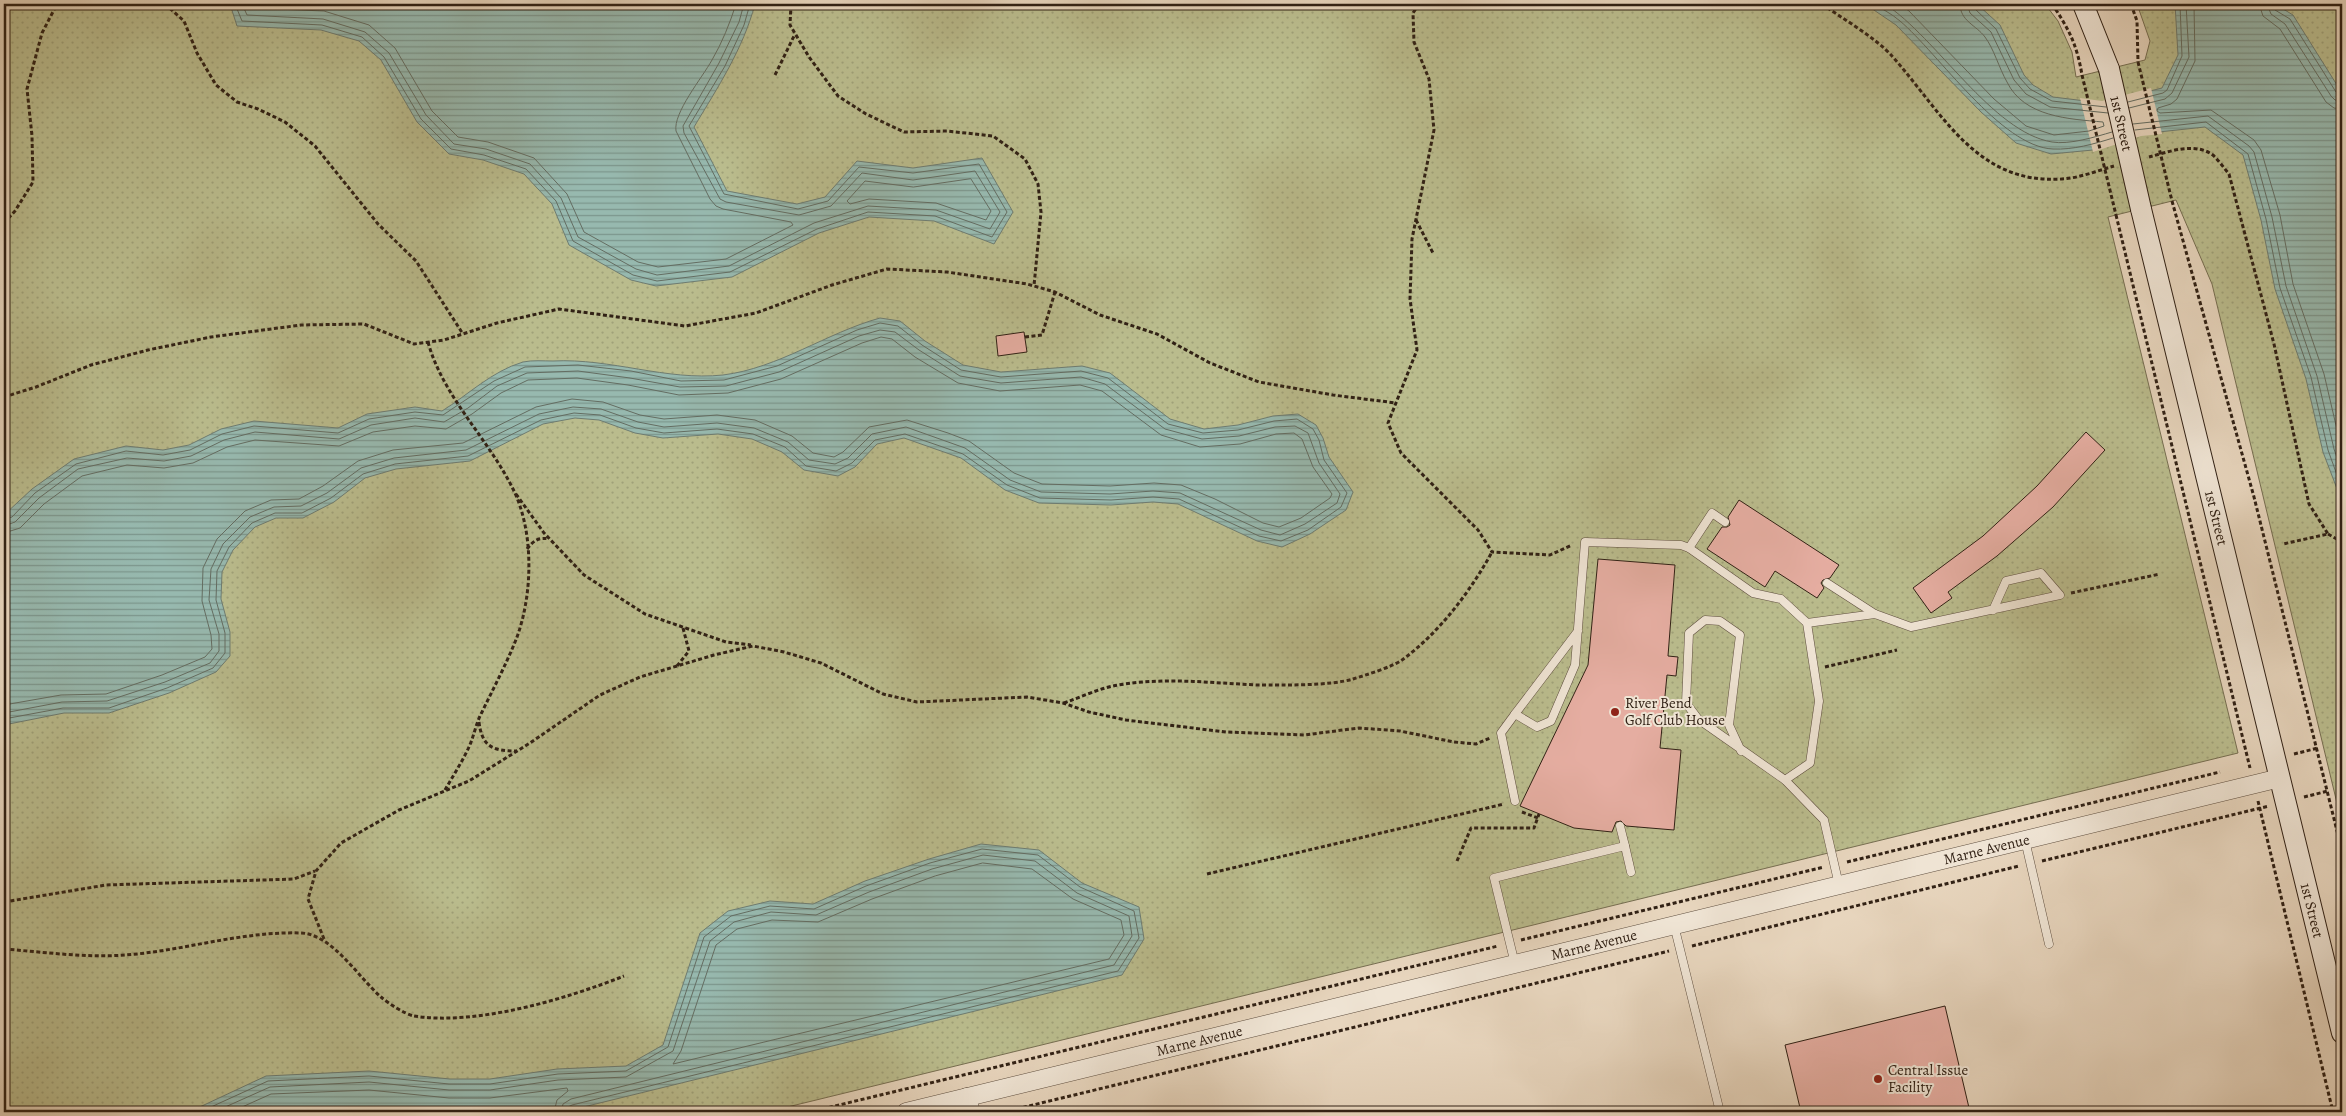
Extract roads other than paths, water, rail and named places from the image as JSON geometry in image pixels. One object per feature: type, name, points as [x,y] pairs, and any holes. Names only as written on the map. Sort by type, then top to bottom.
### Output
[{"type":"main road","name":"1st Street","points":[[2083,4],[2109,69],[2141,208],[2342,1033]]},
{"type":"street","name":"Marne Avenue","points":[[906,1112],[969,1105],[1515,964],[2254,784],[2278,768]]},
{"type":"lane","points":[[1689,548],[1712,513],[1725,522]]},
{"type":"lane","points":[[1516,714],[1537,727],[1551,721],[1576,665],[1585,542],[1680,545],[1689,548],[1753,593],[1782,599],[1807,623],[1819,701],[1810,762],[1785,780]]},
{"type":"lane","points":[[1827,583],[1875,614],[1911,627],[1993,610],[2060,595],[2041,573],[2006,581],[1993,610]]},
{"type":"lane","points":[[1807,623],[1875,614]]},
{"type":"lane","points":[[1741,751],[1728,726],[1740,635],[1720,621],[1705,620],[1689,633],[1686,703],[1698,719],[1741,751],[1785,780],[1824,820],[1839,885]]},
{"type":"lane","points":[[1515,801],[1501,733],[1578,631]]},
{"type":"lane","points":[[1620,826],[1631,872]]},
{"type":"lane","points":[[2025,840],[2049,944]]},
{"type":"lane","points":[[1515,964],[1494,878],[1625,846]]},
{"type":"lane","points":[[1674,925],[1720,1112]]},
{"type":"water","points":[[230,4],[755,4],[737,52],[694,127],[727,191],[797,204],[825,197],[857,161],[913,168],[982,158],[1013,212],[994,244],[934,221],[869,217],[819,233],[732,277],[656,286],[631,280],[569,245],[552,204],[524,174],[483,160],[449,154],[417,122],[381,60],[359,41],[321,30],[237,26]]},
{"type":"water","points":[[1865,4],[1977,4],[2000,25],[2024,75],[2033,85],[2053,97],[2102,103],[2162,88],[2178,55],[2175,4],[2275,4],[2293,15],[2342,93],[2342,502],[2323,452],[2306,379],[2275,289],[2261,220],[2243,155],[2205,127],[2140,134],[2093,150],[2051,154],[2016,143],[1981,112],[1896,25]]},
{"type":"water","points":[[880,318],[900,321],[925,341],[963,365],[1001,372],[1082,366],[1110,373],[1170,419],[1204,429],[1238,425],[1273,416],[1298,414],[1316,425],[1323,438],[1329,457],[1353,492],[1346,510],[1310,534],[1282,547],[1257,541],[1178,504],[1153,502],[1111,505],[1039,503],[1005,490],[961,458],[904,438],[877,444],[855,467],[838,476],[804,470],[782,452],[752,439],[718,434],[663,438],[635,433],[599,420],[575,418],[543,424],[470,461],[396,469],[365,478],[334,502],[303,518],[276,518],[255,527],[233,550],[222,572],[221,599],[230,632],[230,656],[216,672],[169,693],[109,713],[64,713],[4,725],[4,515],[32,489],[74,459],[126,446],[163,450],[189,445],[221,429],[254,421],[338,428],[367,414],[415,407],[442,411],[501,371],[527,361],[575,361],[681,375],[723,375],[764,365],[860,324]]},
{"type":"water","points":[[981,844],[1039,850],[1082,883],[1139,907],[1144,939],[1122,975],[563,1112],[189,1112],[266,1076],[369,1071],[450,1079],[490,1079],[557,1069],[626,1066],[663,1045],[700,933],[728,911],[770,901],[813,904],[865,881],[929,859]]},
{"type":"place","name":"River Bend Golf Club House","points":[[1615,712]]},
{"type":"place","name":"Central Issue Facility","points":[[1878,1079]]}]
